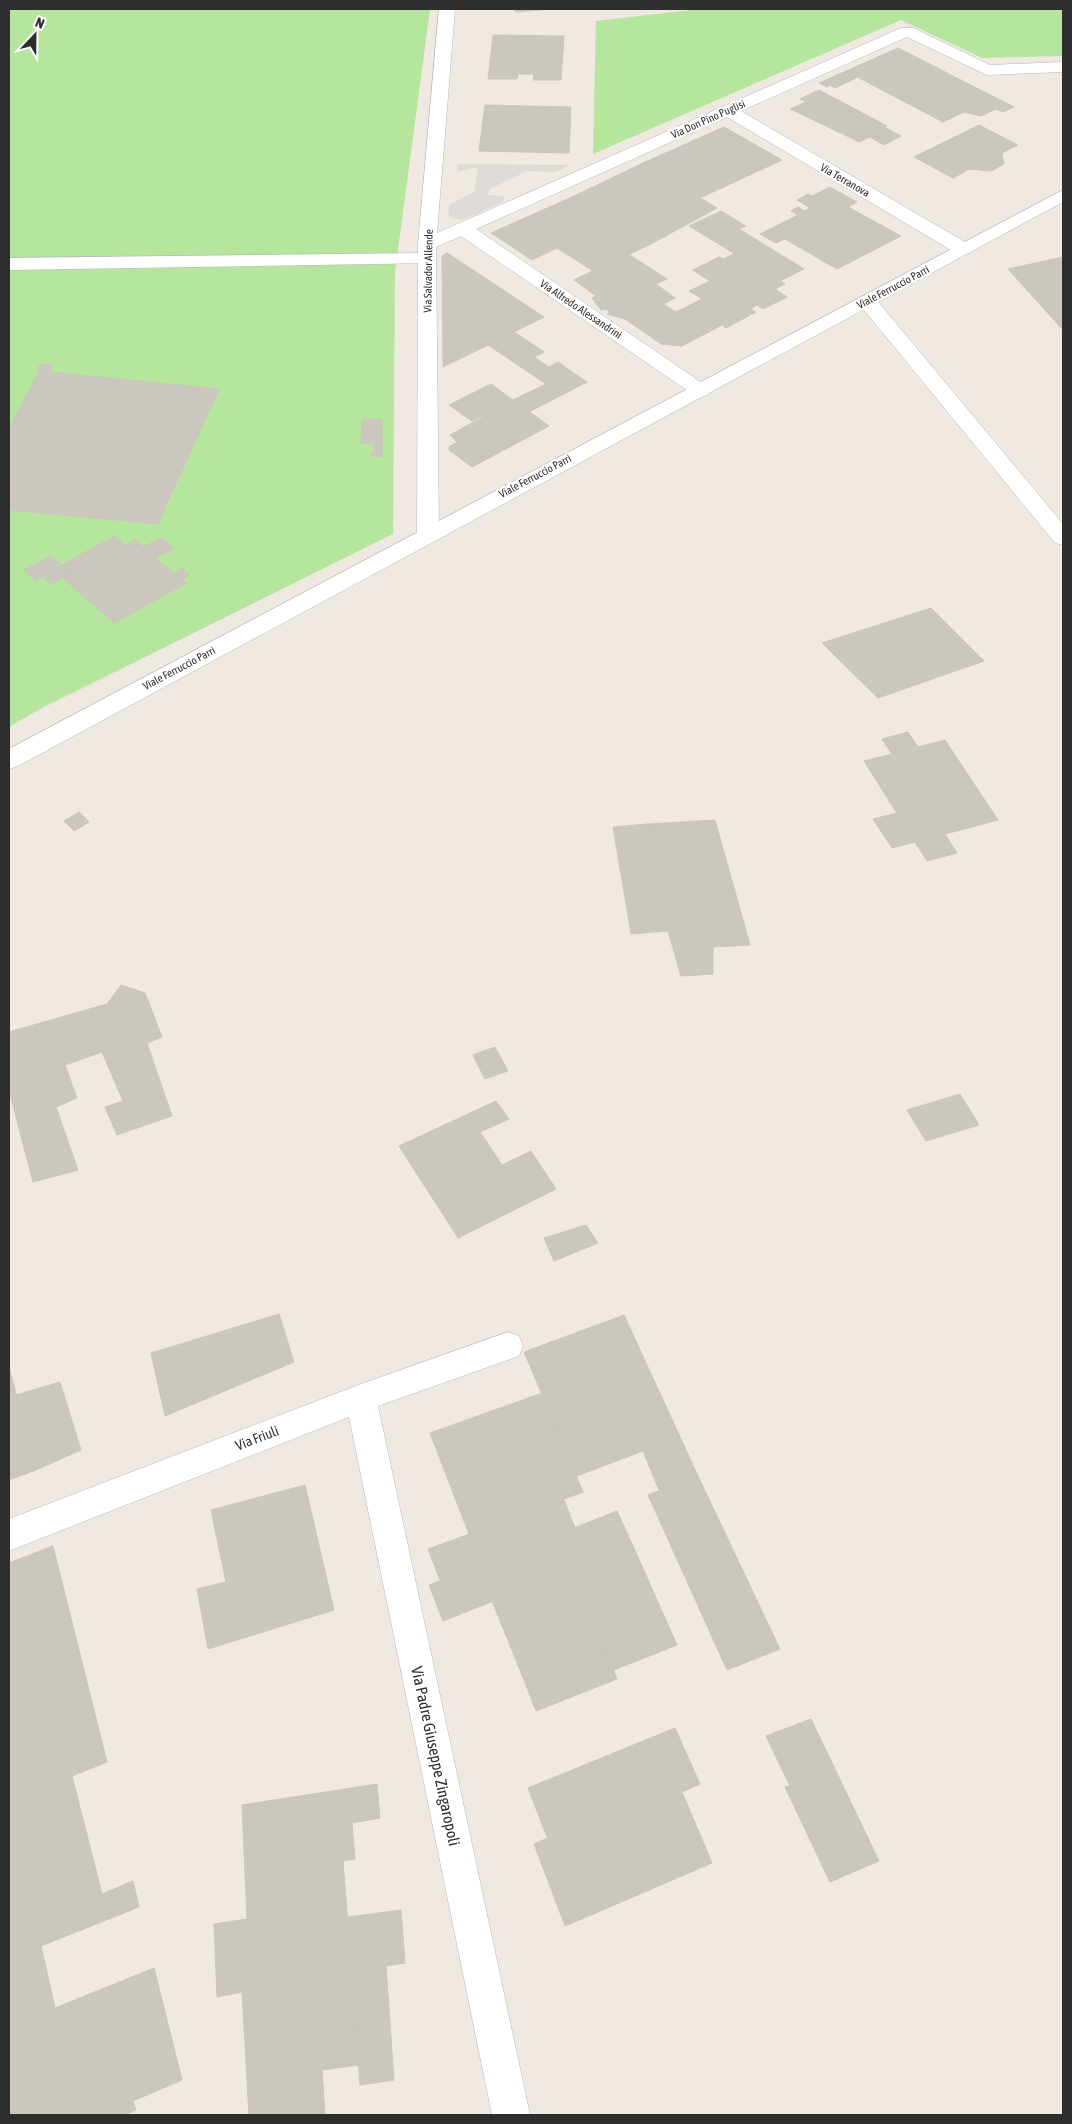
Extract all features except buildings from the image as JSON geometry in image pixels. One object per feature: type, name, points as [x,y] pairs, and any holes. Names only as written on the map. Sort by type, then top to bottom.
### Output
[{"type":"street","name":"Via Salvador Allende","points":[[428,534],[427,251],[447,9]]},
{"type":"street","name":"Via Don Pino Puglisi","points":[[427,251],[462,228],[907,31],[987,70],[1063,67]]},
{"type":"street","name":"Via Terranova","points":[[727,110],[963,249]]},
{"type":"street","name":"Viale Ferruccio Parri","points":[[9,760],[1063,195]]},
{"type":"street","name":"Via Alfredo Alessandrini","points":[[462,228],[701,390]]},
{"type":"street","points":[[9,264],[427,251]]},
{"type":"street","points":[[867,300],[1063,538]]},
{"type":"street","name":"Via Friuli","points":[[9,1535],[361,1398],[508,1346]]},
{"type":"street","name":"Via Padre Giuseppe Zingaropoli","points":[[361,1398],[511,2115]]},
{"type":"green space","points":[[9,9],[430,9],[395,272],[393,534],[40,709],[9,727],[9,510],[159,524],[218,390],[49,372],[53,365],[42,364],[39,366],[36,377],[9,429]],"holes":[[[115,537],[125,545],[135,541],[173,573],[182,568],[190,575],[182,579],[186,584],[114,622],[61,564]]]},
{"type":"green space","points":[[700,9],[1063,9],[1063,56],[982,58],[901,20],[593,154],[596,21]]},
{"type":"shaded area","points":[[458,164],[569,165],[556,172],[527,171],[490,189],[488,195],[504,196],[503,202],[462,220],[451,218],[448,214],[450,204],[474,192],[478,169],[473,168],[457,172]]}]
